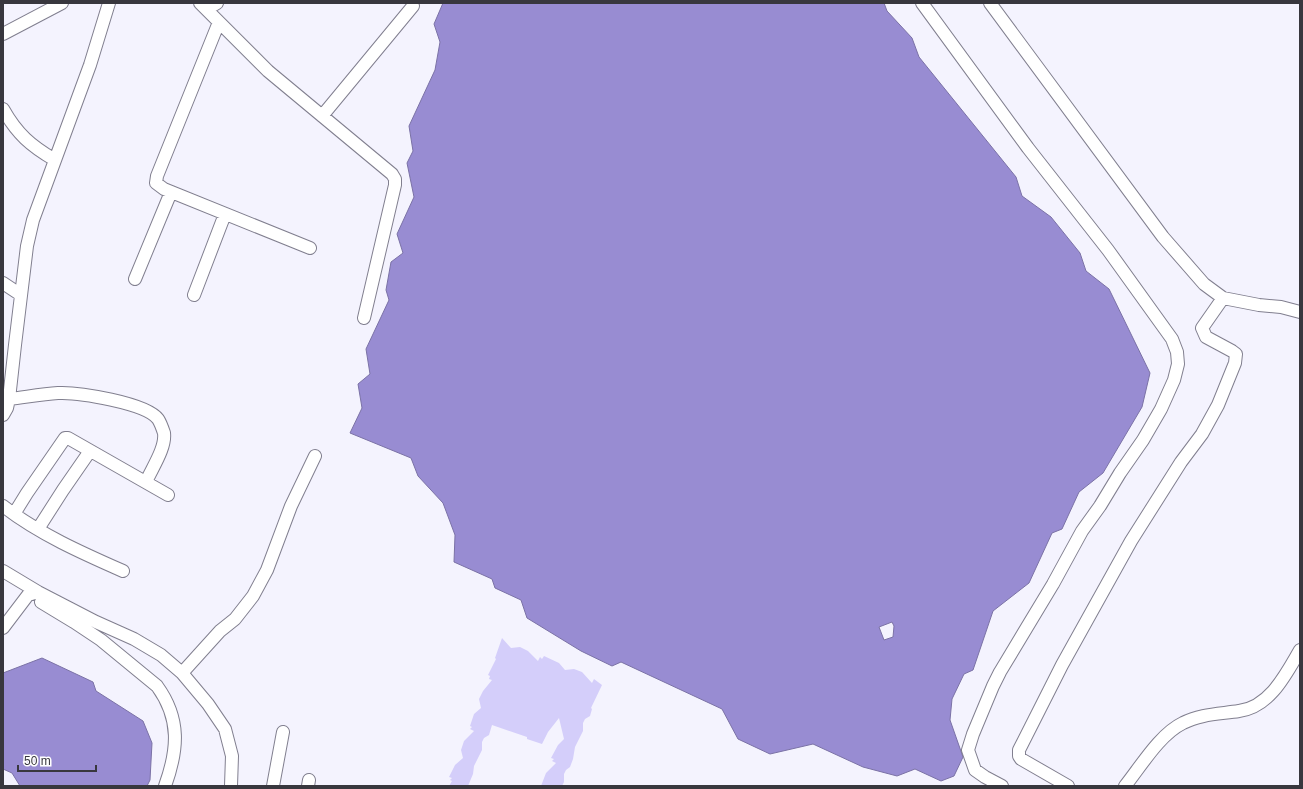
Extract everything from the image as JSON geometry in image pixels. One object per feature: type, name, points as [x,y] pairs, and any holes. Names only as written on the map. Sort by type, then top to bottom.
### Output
[{"type":"street","points":[[3,34],[62,3]]},
{"type":"street","points":[[3,415],[7,408],[9,399],[27,246],[33,220],[90,65],[109,3]]},
{"type":"street","points":[[203,6],[217,3]]},
{"type":"street","points":[[922,3],[1028,148],[1108,250],[1172,339],[1177,352],[1178,364],[1174,380],[1161,409],[1143,440],[1082,531],[1053,584],[992,686],[968,750],[975,770],[982,782],[1002,786]]},
{"type":"street","points":[[990,3],[1163,238],[1204,284],[1223,298],[1260,305],[1280,306],[1300,312]]},
{"type":"street","points":[[203,6],[268,71],[392,174],[395,179],[395,185],[364,318]]},
{"type":"street","points":[[322,116],[413,6]]},
{"type":"street","points":[[219,22],[157,176],[156,183],[164,190],[310,248]]},
{"type":"street","points":[[3,109],[12,125],[25,139],[38,150],[55,160]]},
{"type":"street","points":[[135,279],[171,192]]},
{"type":"street","points":[[194,296],[225,214]]},
{"type":"street","points":[[3,283],[21,295]]},
{"type":"street","points":[[1068,786],[1021,759],[1019,756],[1019,750],[1062,665],[1131,541],[1181,462],[1202,434],[1218,405],[1235,363],[1236,354],[1206,337],[1202,328],[1223,298]]},
{"type":"street","points":[[9,399],[59,393],[75,394],[126,403],[147,410],[158,419],[164,433],[163,446],[146,482]]},
{"type":"street","points":[[14,514],[65,438],[68,438],[168,495]]},
{"type":"street","points":[[38,529],[62,490],[90,451]]},
{"type":"street","points":[[182,673],[220,631],[235,619],[254,596],[267,570],[291,506],[314,456]]},
{"type":"street","points":[[3,506],[38,529],[78,551],[124,571]]},
{"type":"street","points":[[3,571],[33,594],[101,640],[157,686],[163,694],[171,718],[175,741],[173,760],[165,786]]},
{"type":"street","points":[[33,594],[134,638],[161,655],[182,673],[208,704],[224,729],[232,756],[231,786]]},
{"type":"street","points":[[3,628],[33,594]]},
{"type":"street","points":[[1125,786],[1165,735],[1182,723],[1200,716],[1242,711],[1255,707],[1272,693],[1300,650]]},
{"type":"street","points":[[273,786],[283,732]]},
{"type":"shaded area","points":[[443,3],[884,3],[887,11],[912,38],[919,57],[1016,177],[1022,196],[1051,217],[1080,253],[1086,271],[1109,289],[1150,373],[1142,407],[1103,473],[1079,492],[1062,529],[1052,533],[1029,583],[993,611],[973,670],[964,674],[952,699],[950,720],[963,757],[954,776],[941,781],[915,769],[897,776],[863,767],[813,744],[770,754],[738,739],[722,709],[621,662],[612,666],[581,651],[527,618],[521,600],[495,588],[492,579],[454,562],[455,535],[443,503],[418,476],[411,458],[350,433],[362,408],[358,384],[370,374],[366,349],[389,300],[386,290],[391,262],[403,253],[397,234],[414,197],[407,163],[413,151],[409,126],[435,70],[440,42],[434,24]],"holes":[[[892,622],[894,626],[893,637],[884,640],[879,627]]]},
{"type":"shaded area","points":[[42,658],[93,682],[96,691],[143,721],[152,743],[150,780],[147,786],[20,786],[12,773],[3,769],[3,673]]},
{"type":"building","points":[[502,638],[511,648],[520,647],[528,651],[538,661],[540,657],[542,659],[544,656],[559,663],[565,670],[574,669],[582,672],[592,683],[594,679],[602,685],[591,708],[590,716],[585,719],[583,723],[583,731],[575,747],[570,767],[564,774],[564,782],[562,786],[541,786],[546,773],[556,763],[552,761],[554,759],[551,758],[558,745],[564,739],[559,718],[548,732],[542,744],[527,739],[527,737],[492,725],[489,735],[484,738],[482,742],[482,750],[474,766],[473,774],[468,786],[449,786],[452,778],[449,777],[455,765],[463,758],[461,750],[464,741],[474,731],[470,729],[472,727],[470,726],[474,714],[481,708],[479,699],[483,691],[492,680],[489,679],[490,676],[488,675],[496,659],[495,658]]}]
